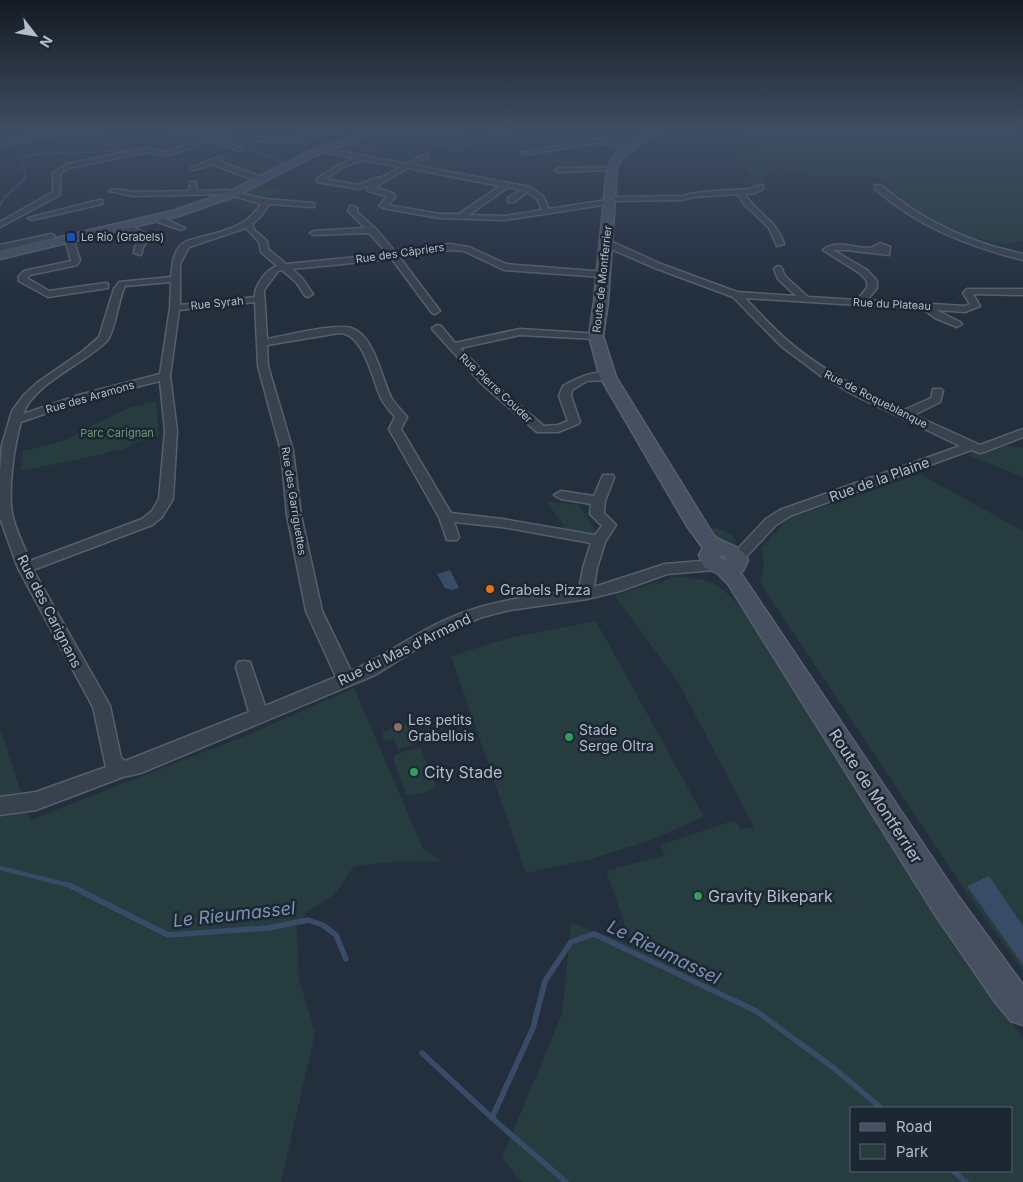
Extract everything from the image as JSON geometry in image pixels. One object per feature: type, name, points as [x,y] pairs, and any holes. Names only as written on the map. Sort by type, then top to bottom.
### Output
[{"type":"street","points":[[0,225],[57,193],[57,184]]},
{"type":"street","points":[[193,184],[193,193]]},
{"type":"street","points":[[0,248],[126,227],[158,219],[232,194],[252,184]]},
{"type":"street","points":[[347,184],[359,186],[364,184]]},
{"type":"street","points":[[376,184],[370,188],[391,197],[383,206],[439,216],[485,218],[513,218],[545,209],[555,210],[610,200],[682,198],[693,195],[752,191],[760,187]]},
{"type":"street","points":[[460,217],[508,184]]},
{"type":"street","points":[[509,184],[527,189],[538,195],[545,209]]},
{"type":"street","name":"Route de Montferrier","points":[[611,184],[596,336],[608,376],[654,457],[722,558],[948,906],[1006,991],[1023,1009]]},
{"type":"street","points":[[878,187],[897,205],[957,238],[968,243],[1023,256]]},
{"type":"street","points":[[511,200],[527,189]]},
{"type":"street","points":[[113,191],[134,194],[232,194],[264,201],[311,205]]},
{"type":"street","points":[[740,192],[754,212],[762,216],[774,227],[780,244]]},
{"type":"street","points":[[25,568],[147,522],[157,514],[166,500],[171,431],[165,376],[175,308],[176,264],[181,251],[186,245],[248,225],[263,208],[264,201]]},
{"type":"street","points":[[17,216],[32,218],[99,202]]},
{"type":"street","points":[[485,218],[502,207]]},
{"type":"street","points":[[353,208],[354,214],[372,230],[394,256],[435,311]]},
{"type":"street","points":[[32,218],[59,239],[76,260],[74,263],[27,273],[22,279],[48,294],[106,286]]},
{"type":"street","points":[[158,219],[181,228]]},
{"type":"street","points":[[248,225],[252,232],[263,241],[264,250],[282,267],[302,281],[308,294]]},
{"type":"street","points":[[126,227],[147,236],[138,247],[138,253]]},
{"type":"street","points":[[314,233],[372,230]]},
{"type":"street","points":[[0,255],[59,239]]},
{"type":"street","name":"Rue de Roqueblanque","points":[[606,244],[736,295],[785,344],[825,374],[904,416],[971,446]]},
{"type":"street","points":[[859,303],[872,288],[872,281],[864,272],[827,250],[830,247],[838,246],[870,251]]},
{"type":"street","name":"Rue des Câpriers","points":[[282,267],[394,256],[457,247],[466,249],[504,267],[603,274]]},
{"type":"street","name":"Rue des Garriguettes","points":[[282,267],[274,270],[259,290],[263,366],[287,451],[294,515],[314,611],[342,669],[345,680]]},
{"type":"street","points":[[778,269],[781,277],[806,300]]},
{"type":"street","name":"Rue des Carignans","points":[[123,769],[113,762],[101,706],[68,650],[25,568],[6,516],[4,494],[8,445],[18,412],[28,397],[42,384],[87,353],[104,338],[122,284],[175,279]]},
{"type":"street","name":"Rue du Plateau","points":[[736,295],[926,307],[972,308],[975,303],[968,293],[970,290],[1023,292]]},
{"type":"street","name":"Rue Syrah","points":[[175,308],[258,299]]},
{"type":"street","points":[[926,307],[938,316],[957,324]]},
{"type":"street","name":"Rue Pierre Couder","points":[[437,328],[469,365],[530,420],[545,430],[574,422],[565,396],[567,388],[585,378],[608,376]]},
{"type":"street","points":[[261,343],[339,330],[348,330],[358,334],[371,358],[386,400],[401,417],[395,429],[446,517],[452,537]]},
{"type":"street","points":[[452,346],[520,332],[596,336]]},
{"type":"street","name":"Rue des Aramons","points":[[16,420],[83,397],[165,376]]},
{"type":"street","points":[[904,416],[936,400],[937,391]]},
{"type":"street","name":"Rue de la Plaine","points":[[722,558],[756,540],[771,522],[785,513],[971,446],[980,448],[1023,433]]},
{"type":"street","points":[[587,594],[586,586],[599,540],[607,531],[608,525],[597,514],[598,501],[608,478]]},
{"type":"street","points":[[561,495],[598,501]]},
{"type":"street","points":[[446,517],[502,523],[599,540]]},
{"type":"street","name":"Rue du Mas d'Armand","points":[[0,806],[36,801],[123,769],[134,767],[369,670],[450,624],[480,612],[510,605],[587,594],[615,587],[665,569],[722,558]]},
{"type":"street","points":[[244,667],[260,715]]},
{"type":"green space","points":[[887,184],[1023,184],[1023,241],[1005,244],[960,235],[904,203]]},
{"type":"green space","points":[[260,185],[282,190],[264,199],[242,194]]},
{"type":"green space","points":[[227,198],[240,198],[260,204],[255,213],[218,201]]},
{"type":"green space","name":"Parc Carignan","points":[[156,401],[159,435],[135,442],[122,450],[20,471],[23,451],[66,440],[129,408]]},
{"type":"green space","points":[[995,444],[1023,448],[1023,477],[968,455]]},
{"type":"green space","points":[[920,474],[1023,531],[1023,971],[968,895],[760,583],[764,561],[761,548],[787,519]]},
{"type":"green space","points":[[546,501],[579,505],[597,533],[561,528],[564,525]]},
{"type":"green space","points":[[708,528],[726,531],[733,536],[737,544],[720,541]]},
{"type":"green space","points":[[672,577],[707,581],[722,589],[747,614],[921,895],[1023,1038],[1023,1182],[522,1182],[502,1158],[562,1014],[571,923],[632,945],[606,871],[665,855],[660,845],[735,820],[741,829],[754,827],[678,682],[615,596],[656,582],[658,584]]},
{"type":"green space","name":"Stade Serge Oltra","points":[[596,621],[704,817],[648,841],[591,859],[526,873],[451,656],[509,638]]},
{"type":"green space","points":[[354,688],[423,849],[444,862],[405,861],[354,866],[334,895],[308,911],[297,925],[299,979],[315,1033],[281,1182],[0,1182],[0,728],[30,820],[250,734]]},
{"type":"green space","points":[[413,721],[422,741],[398,750],[393,738],[385,741],[382,732]]},
{"type":"green space","name":"City Stade","points":[[416,748],[421,749],[436,785],[422,793],[406,795],[393,758],[396,754]]},
{"type":"water","points":[[450,570],[459,588],[452,590],[445,588],[437,574]]},
{"type":"water","points":[[989,876],[1023,926],[1023,965],[967,886]]},
{"type":"waterway","name":"Le Rieumassel","points":[[0,205],[5,197],[18,184]]},
{"type":"waterway","name":"Le Rieumassel","points":[[0,868],[70,885]]},
{"type":"waterway","name":"Le Rieumassel","points":[[70,885],[168,935],[268,928],[308,920],[323,925],[336,935],[346,959]]},
{"type":"waterway","name":"Le Rieumassel","points":[[492,1118],[533,1028],[545,981],[571,942],[594,934],[756,1011],[835,1069],[880,1107]]},
{"type":"waterway","name":"Le Rieumassel","points":[[422,1053],[492,1118]]},
{"type":"waterway","points":[[492,1118],[566,1182]]},
{"type":"waterway","name":"Le Rieumassel","points":[[954,1172],[966,1182]]},
{"type":"place","name":"Le Rio (Grabels)","points":[[71,237]]},
{"type":"place","name":"Grabels Pizza","points":[[490,589]]},
{"type":"place","name":"Les petits Grabellois","points":[[398,727]]},
{"type":"place","name":"Stade Serge Oltra","points":[[569,737]]},
{"type":"place","name":"City Stade","points":[[414,772]]},
{"type":"place","name":"Gravity Bikepark","points":[[698,896]]}]
